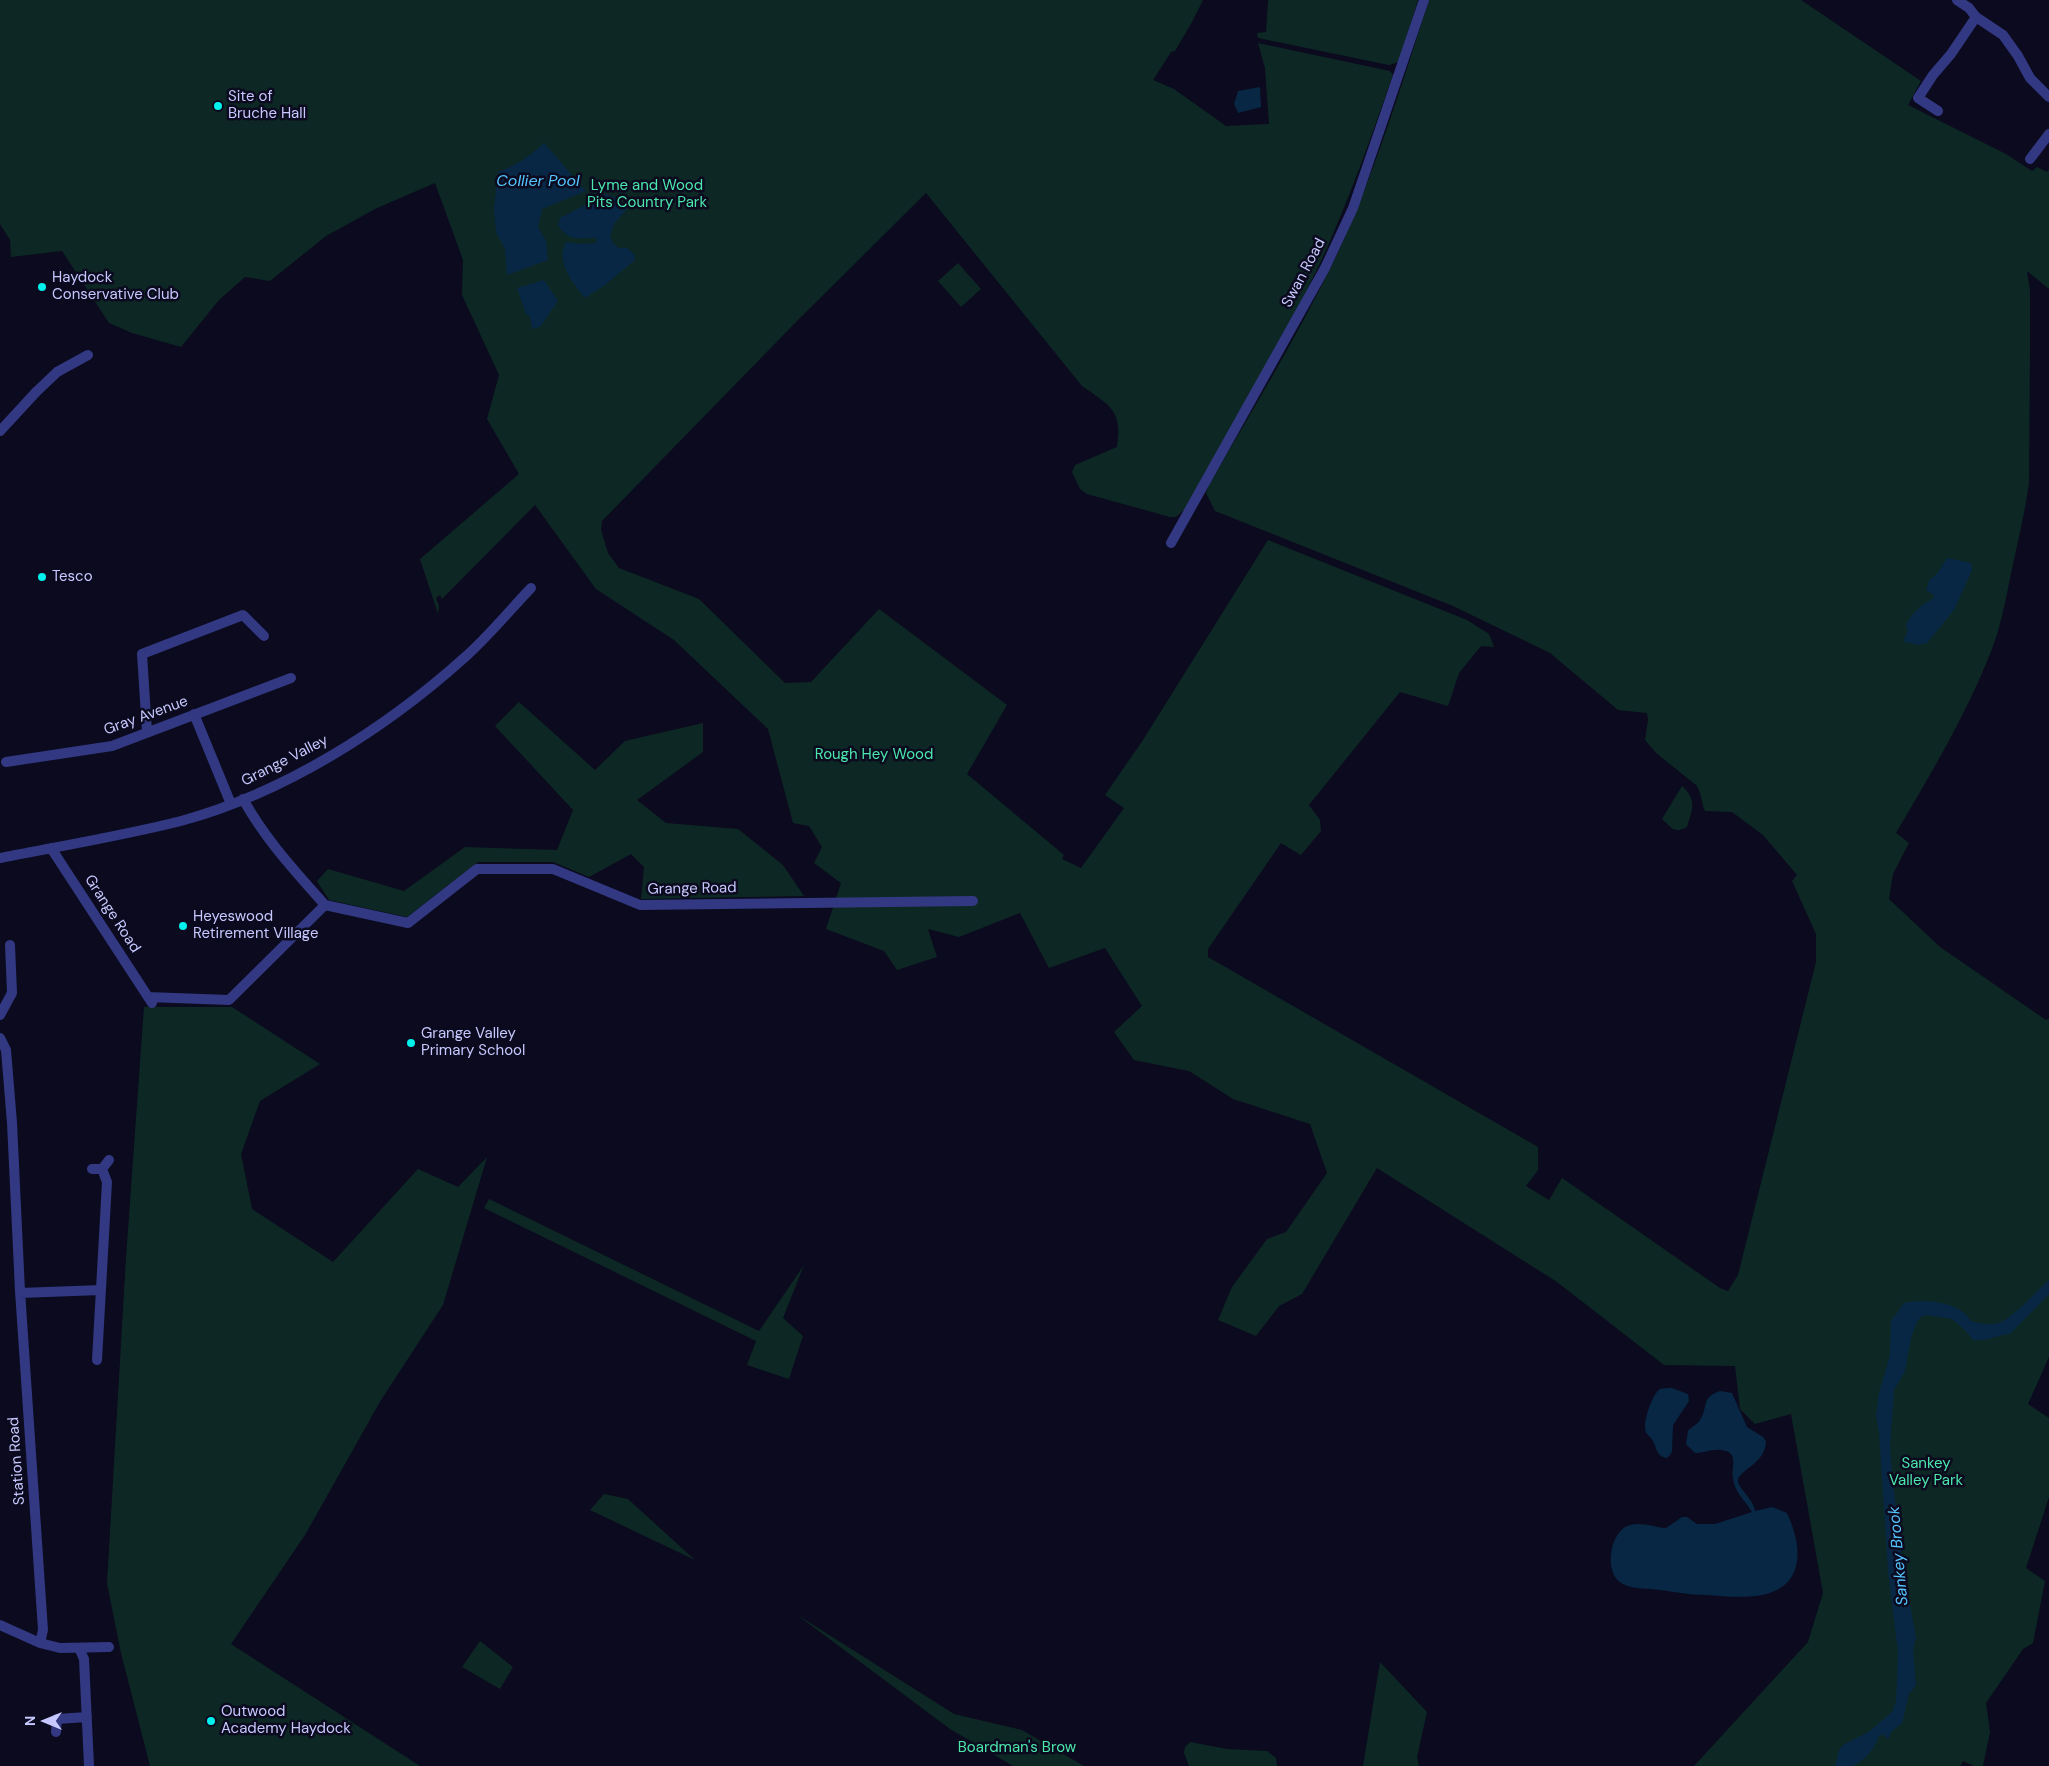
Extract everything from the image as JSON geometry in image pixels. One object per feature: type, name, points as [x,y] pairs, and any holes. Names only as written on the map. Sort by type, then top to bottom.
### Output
[{"type":"street","name":"Swan Road","points":[[1171,543],[1325,268],[1353,208],[1424,0]]},
{"type":"street","points":[[1957,0],[1976,17],[2003,35],[2018,56],[2030,78],[2049,97]]},
{"type":"street","points":[[1938,111],[1918,98],[1976,17]]},
{"type":"street","points":[[2030,159],[2049,134]]},
{"type":"street","points":[[0,431],[36,391],[57,372],[88,355]]},
{"type":"street","name":"Grange Valley","points":[[0,858],[182,820],[244,799],[301,772],[354,741],[412,702],[465,657],[532,588]]},
{"type":"street","points":[[147,732],[142,654],[243,615],[264,636]]},
{"type":"street","name":"Gray Avenue","points":[[6,762],[112,746],[291,678]]},
{"type":"street","points":[[194,714],[231,804]]},
{"type":"street","points":[[244,799],[255,820],[273,845],[325,905]]},
{"type":"street","name":"Grange Road","points":[[51,848],[150,1001],[229,1000],[325,905],[408,923],[477,869],[553,869],[640,905],[973,901]]},
{"type":"street","points":[[0,1015],[5,1010],[12,993],[5,958],[10,945]]},
{"type":"street","name":"Station Road","points":[[0,1038],[6,1050],[43,1630],[40,1643]]},
{"type":"street","points":[[97,1360],[107,1182],[97,1169],[109,1160]]},
{"type":"street","points":[[20,1293],[101,1290]]},
{"type":"street","points":[[0,1625],[40,1643],[60,1648],[109,1647]]},
{"type":"street","points":[[79,1648],[84,1659],[89,1766]]},
{"type":"street","points":[[54,1724],[58,1719],[87,1717]]},
{"type":"green space","points":[[0,0],[1203,0],[1175,51],[1171,52],[1153,80],[1174,89],[1226,126],[1269,124],[1265,68],[1258,43],[1390,71],[1393,75],[1351,191],[1307,291],[1187,507],[1176,517],[1170,517],[1087,494],[1080,489],[1072,472],[1075,465],[1117,447],[1118,425],[1116,417],[1107,404],[1082,386],[926,193],[799,319],[602,521],[601,530],[608,553],[619,568],[699,599],[785,683],[811,682],[879,609],[1007,705],[967,774],[1064,855],[1062,859],[1081,868],[1124,808],[1105,795],[1143,740],[1268,540],[1467,620],[1489,634],[1494,647],[1481,646],[1459,673],[1448,706],[1400,692],[1309,805],[1320,820],[1321,831],[1301,855],[1281,843],[1208,949],[1208,957],[1538,1147],[1538,1170],[1526,1186],[1549,1200],[1562,1178],[1720,1288],[1728,1291],[1738,1275],[1816,962],[1816,934],[1792,881],[1797,875],[1763,835],[1732,812],[1705,811],[1696,785],[1656,753],[1645,740],[1648,720],[1647,713],[1618,710],[1550,653],[1453,606],[1215,511],[1206,493],[1289,346],[1335,259],[1374,164],[1429,0],[1801,0],[1921,81],[1908,105],[2006,154],[2032,171],[2037,167],[2047,172],[2049,169],[2049,289],[2027,271],[2030,291],[2029,483],[2005,602],[1994,644],[1970,700],[1896,833],[1909,843],[1893,874],[1889,899],[1940,947],[2046,1020],[2049,1018],[2049,1357],[2028,1404],[2049,1418],[2049,1497],[2026,1568],[2045,1581],[2033,1643],[2023,1649],[1986,1703],[1990,1732],[1983,1766],[1974,1766],[1963,1761],[1960,1766],[1694,1766],[1808,1642],[1823,1593],[1791,1414],[1755,1424],[1740,1409],[1735,1366],[1664,1365],[1557,1282],[1377,1168],[1302,1294],[1279,1306],[1256,1336],[1218,1320],[1232,1287],[1267,1239],[1286,1232],[1327,1173],[1310,1124],[1233,1099],[1189,1071],[1134,1060],[1114,1032],[1142,1006],[1105,948],[1049,968],[1020,913],[959,937],[928,929],[937,957],[897,970],[884,951],[826,929],[841,883],[814,863],[822,847],[809,826],[793,823],[768,729],[674,640],[596,589],[535,505],[442,599],[440,595],[436,598],[439,606],[438,614],[420,559],[519,474],[487,419],[499,375],[462,295],[463,260],[435,183],[377,208],[326,236],[270,281],[245,277],[219,300],[181,347],[132,333],[109,323],[62,251],[11,257],[10,240],[0,224]]},
{"type":"green space","points":[[1268,0],[1418,0],[1399,60],[1389,65],[1258,38],[1257,33],[1266,32]]},
{"type":"green space","points":[[958,263],[981,289],[961,307],[938,281]]},
{"type":"green space","points":[[519,702],[595,770],[625,741],[703,723],[703,752],[637,800],[666,823],[738,829],[783,865],[804,896],[641,899],[644,867],[631,854],[589,877],[553,862],[478,862],[407,917],[329,900],[317,881],[328,869],[404,891],[465,847],[557,850],[573,810],[495,726]]},
{"type":"green space","points":[[1682,786],[1692,800],[1692,809],[1687,827],[1676,830],[1662,819]]},
{"type":"green space","points":[[144,1007],[232,1007],[320,1064],[260,1101],[241,1154],[252,1209],[333,1262],[418,1169],[458,1187],[487,1157],[443,1305],[381,1400],[305,1535],[231,1644],[420,1766],[150,1766],[121,1653],[107,1583],[126,1258]]},
{"type":"green space","points":[[489,1199],[759,1331],[804,1265],[783,1318],[803,1336],[789,1379],[747,1365],[756,1341],[484,1208]]},
{"type":"green space","points":[[604,1494],[628,1499],[695,1560],[590,1510]]},
{"type":"green space","name":"Boardman's Brow","points":[[796,1614],[954,1714],[1022,1730],[1084,1766],[1013,1766],[950,1729]]},
{"type":"green space","points":[[480,1641],[513,1667],[500,1689],[462,1667]]},
{"type":"green space","points":[[1380,1662],[1427,1712],[1417,1757],[1419,1766],[1363,1766]]},
{"type":"green space","points":[[1190,1742],[1227,1749],[1267,1751],[1276,1758],[1277,1766],[1189,1766],[1184,1753],[1185,1747]]},
{"type":"water","points":[[1260,87],[1261,107],[1238,113],[1234,104],[1238,91]]},
{"type":"water","name":"Collier Pool","points":[[544,143],[586,191],[542,209],[538,227],[546,241],[548,260],[507,275],[505,249],[496,232],[494,209],[498,172],[523,160]]},
{"type":"water","points":[[606,194],[617,198],[627,209],[614,224],[610,236],[613,243],[619,248],[627,248],[634,254],[635,260],[605,285],[585,298],[567,272],[564,265],[563,250],[566,242],[596,243],[596,238],[570,237],[558,225],[560,218]]},
{"type":"water","points":[[544,280],[558,301],[540,327],[532,329],[530,316],[526,314],[517,288]]},
{"type":"water","points":[[1948,558],[1971,563],[1972,570],[1954,610],[1927,643],[1919,645],[1905,642],[1904,639],[1908,631],[1906,625],[1911,616],[1922,605],[1933,599],[1934,595],[1926,590],[1930,579],[1936,575]]},
{"type":"water","name":"Sankey Brook","points":[[2049,1280],[2049,1294],[2010,1334],[1983,1340],[1973,1340],[1952,1319],[1927,1315],[1921,1317],[1917,1322],[1911,1338],[1905,1371],[1894,1390],[1890,1447],[1903,1564],[1916,1638],[1913,1648],[1916,1685],[1909,1694],[1902,1723],[1892,1731],[1888,1739],[1883,1734],[1878,1737],[1868,1755],[1855,1765],[1835,1766],[1839,1750],[1843,1745],[1870,1731],[1892,1712],[1896,1702],[1898,1652],[1888,1572],[1879,1433],[1876,1416],[1879,1393],[1890,1355],[1891,1321],[1904,1303],[1922,1301],[1950,1305],[1966,1314],[1971,1321],[1995,1324],[2010,1316]]},
{"type":"water","points":[[1672,1388],[1688,1394],[1689,1401],[1673,1425],[1672,1451],[1667,1458],[1661,1456],[1658,1452],[1646,1432],[1645,1423],[1651,1403],[1657,1392],[1660,1389]]},
{"type":"water","points":[[1720,1391],[1732,1393],[1747,1427],[1766,1441],[1762,1455],[1742,1473],[1738,1481],[1740,1487],[1752,1502],[1755,1511],[1772,1507],[1787,1513],[1793,1527],[1798,1554],[1792,1577],[1783,1586],[1771,1592],[1743,1597],[1689,1594],[1637,1588],[1623,1584],[1613,1573],[1611,1556],[1615,1539],[1625,1527],[1640,1524],[1666,1528],[1682,1517],[1687,1517],[1697,1524],[1715,1524],[1752,1512],[1735,1488],[1733,1459],[1730,1453],[1718,1450],[1695,1453],[1686,1444],[1688,1431],[1700,1420],[1707,1400]]},
{"type":"place","name":"Site of Bruche Hall","points":[[218,106]]},
{"type":"place","name":"Haydock Conservative Club","points":[[42,287]]},
{"type":"place","name":"Tesco","points":[[42,577]]},
{"type":"place","name":"Heyeswood Retirement Village","points":[[183,926]]},
{"type":"place","name":"Grange Valley Primary School","points":[[411,1043]]},
{"type":"place","name":"Outwood Academy Haydock","points":[[211,1721]]},
{"type":"park label","name":"Lyme and Wood Pits Country Park","points":[[647,194]]},
{"type":"park label","name":"Rough Hey Wood","points":[[874,755]]},
{"type":"park label","name":"Sankey Valley Park","points":[[1926,1472]]}]
